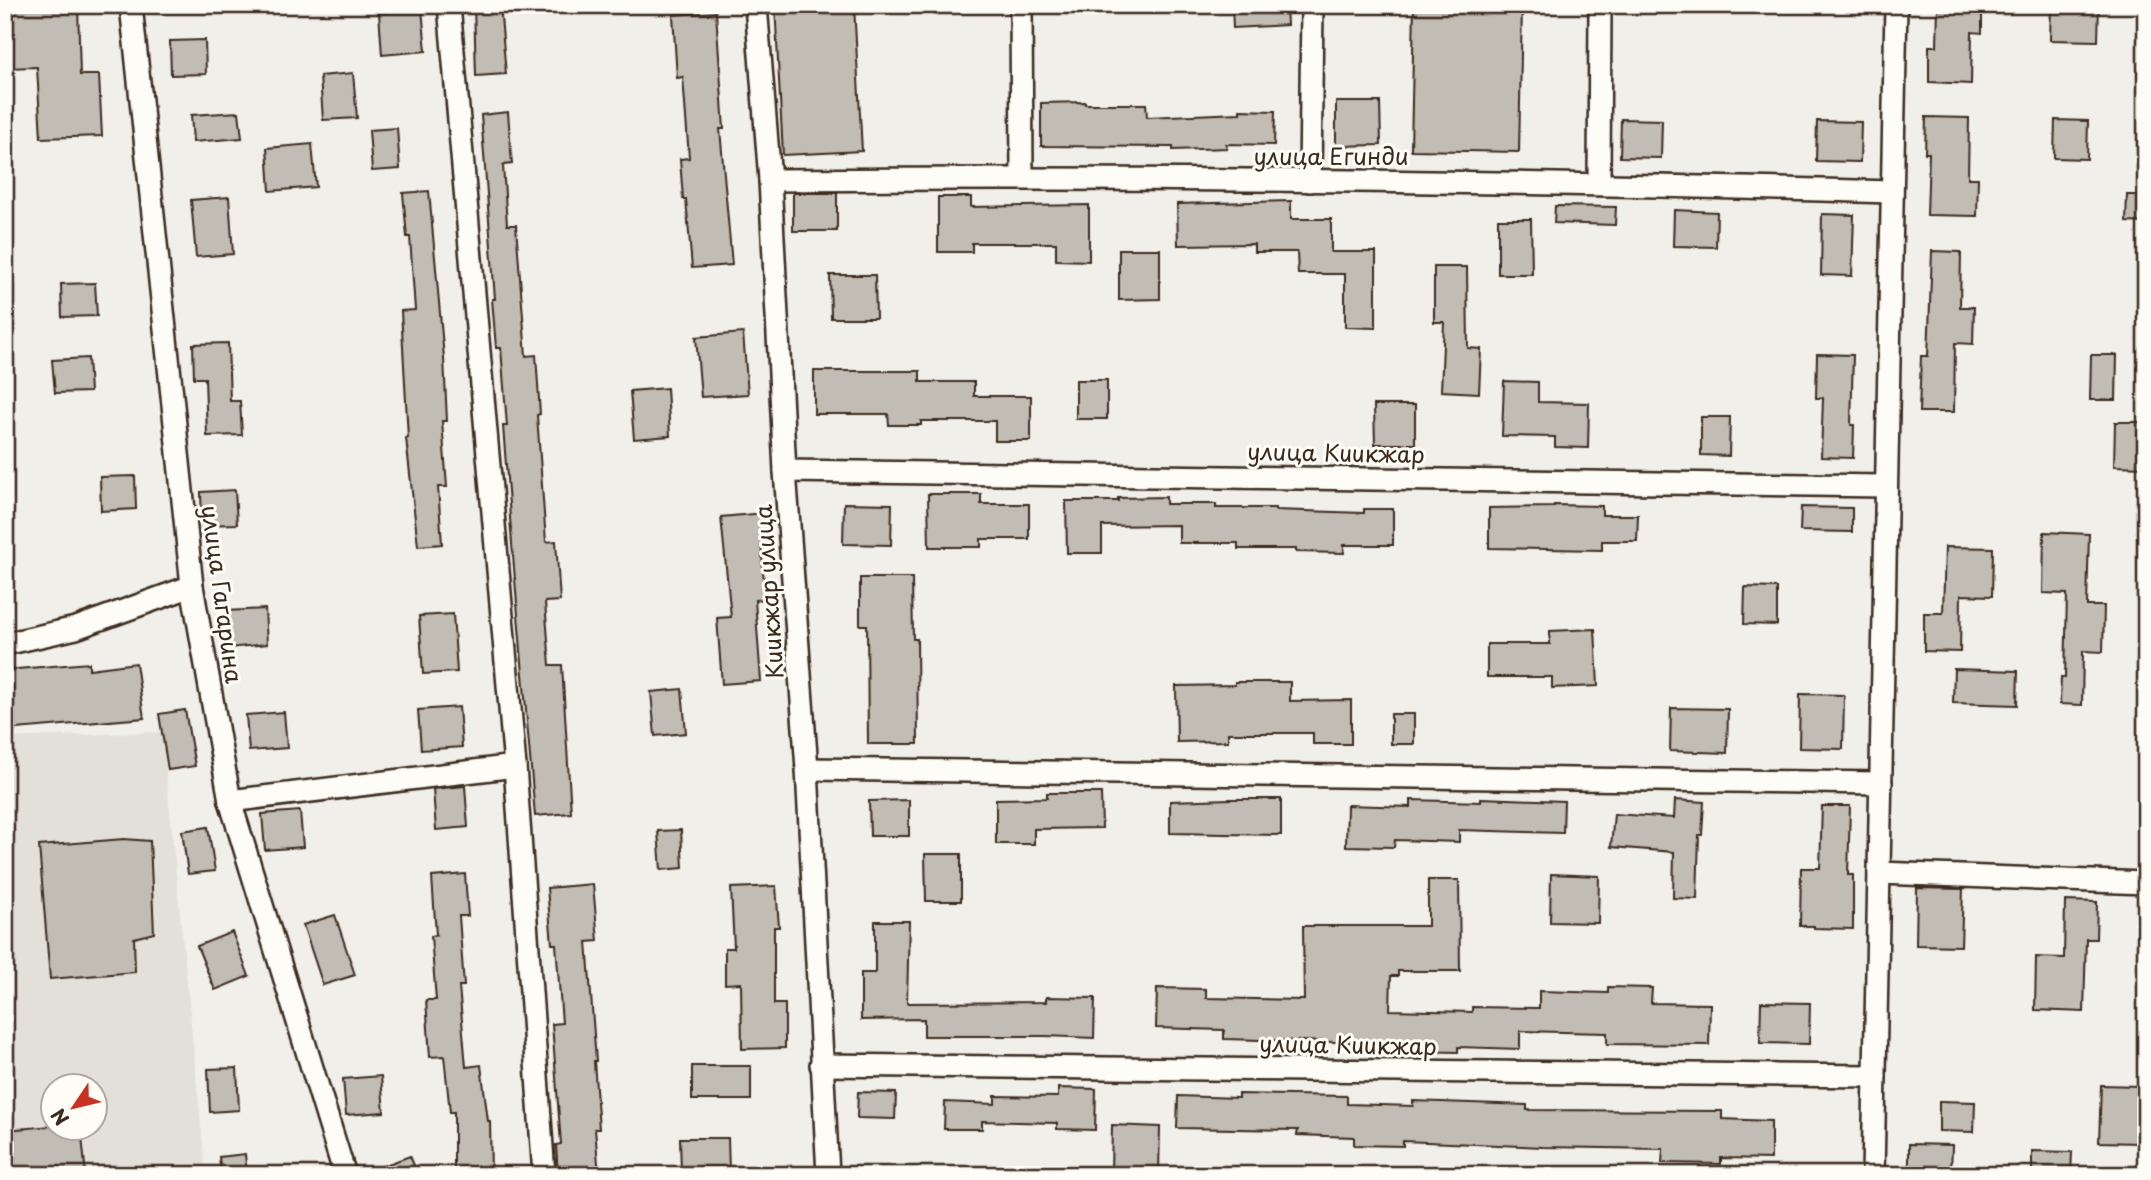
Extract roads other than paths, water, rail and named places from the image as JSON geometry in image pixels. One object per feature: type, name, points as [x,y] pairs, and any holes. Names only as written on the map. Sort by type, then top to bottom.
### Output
[{"type":"street","name":"улица Гагарина","points":[[131,5],[192,586],[230,801],[345,1175]]},
{"type":"street","points":[[449,5],[515,766],[544,1175]]},
{"type":"street","name":"Киикжар улица","points":[[757,5],[770,180],[785,471],[807,769],[828,1175]]},
{"type":"street","points":[[1021,5],[1022,178]]},
{"type":"street","name":"улица Егинди","points":[[1310,181],[1312,5]]},
{"type":"street","points":[[1599,183],[1600,5]]},
{"type":"street","points":[[1873,1175],[1896,5]]},
{"type":"street","name":"улица Егинди","points":[[770,180],[1022,178],[1599,183],[1892,192]]},
{"type":"street","name":"улица Киикжар","points":[[785,471],[1886,486]]},
{"type":"street","points":[[5,645],[76,628],[192,586]]},
{"type":"street","points":[[230,801],[515,766]]},
{"type":"street","points":[[807,769],[1881,783]]},
{"type":"street","points":[[1879,873],[2146,883]]},
{"type":"street","name":"улица Киикжар","points":[[821,1065],[1875,1076]]}]
